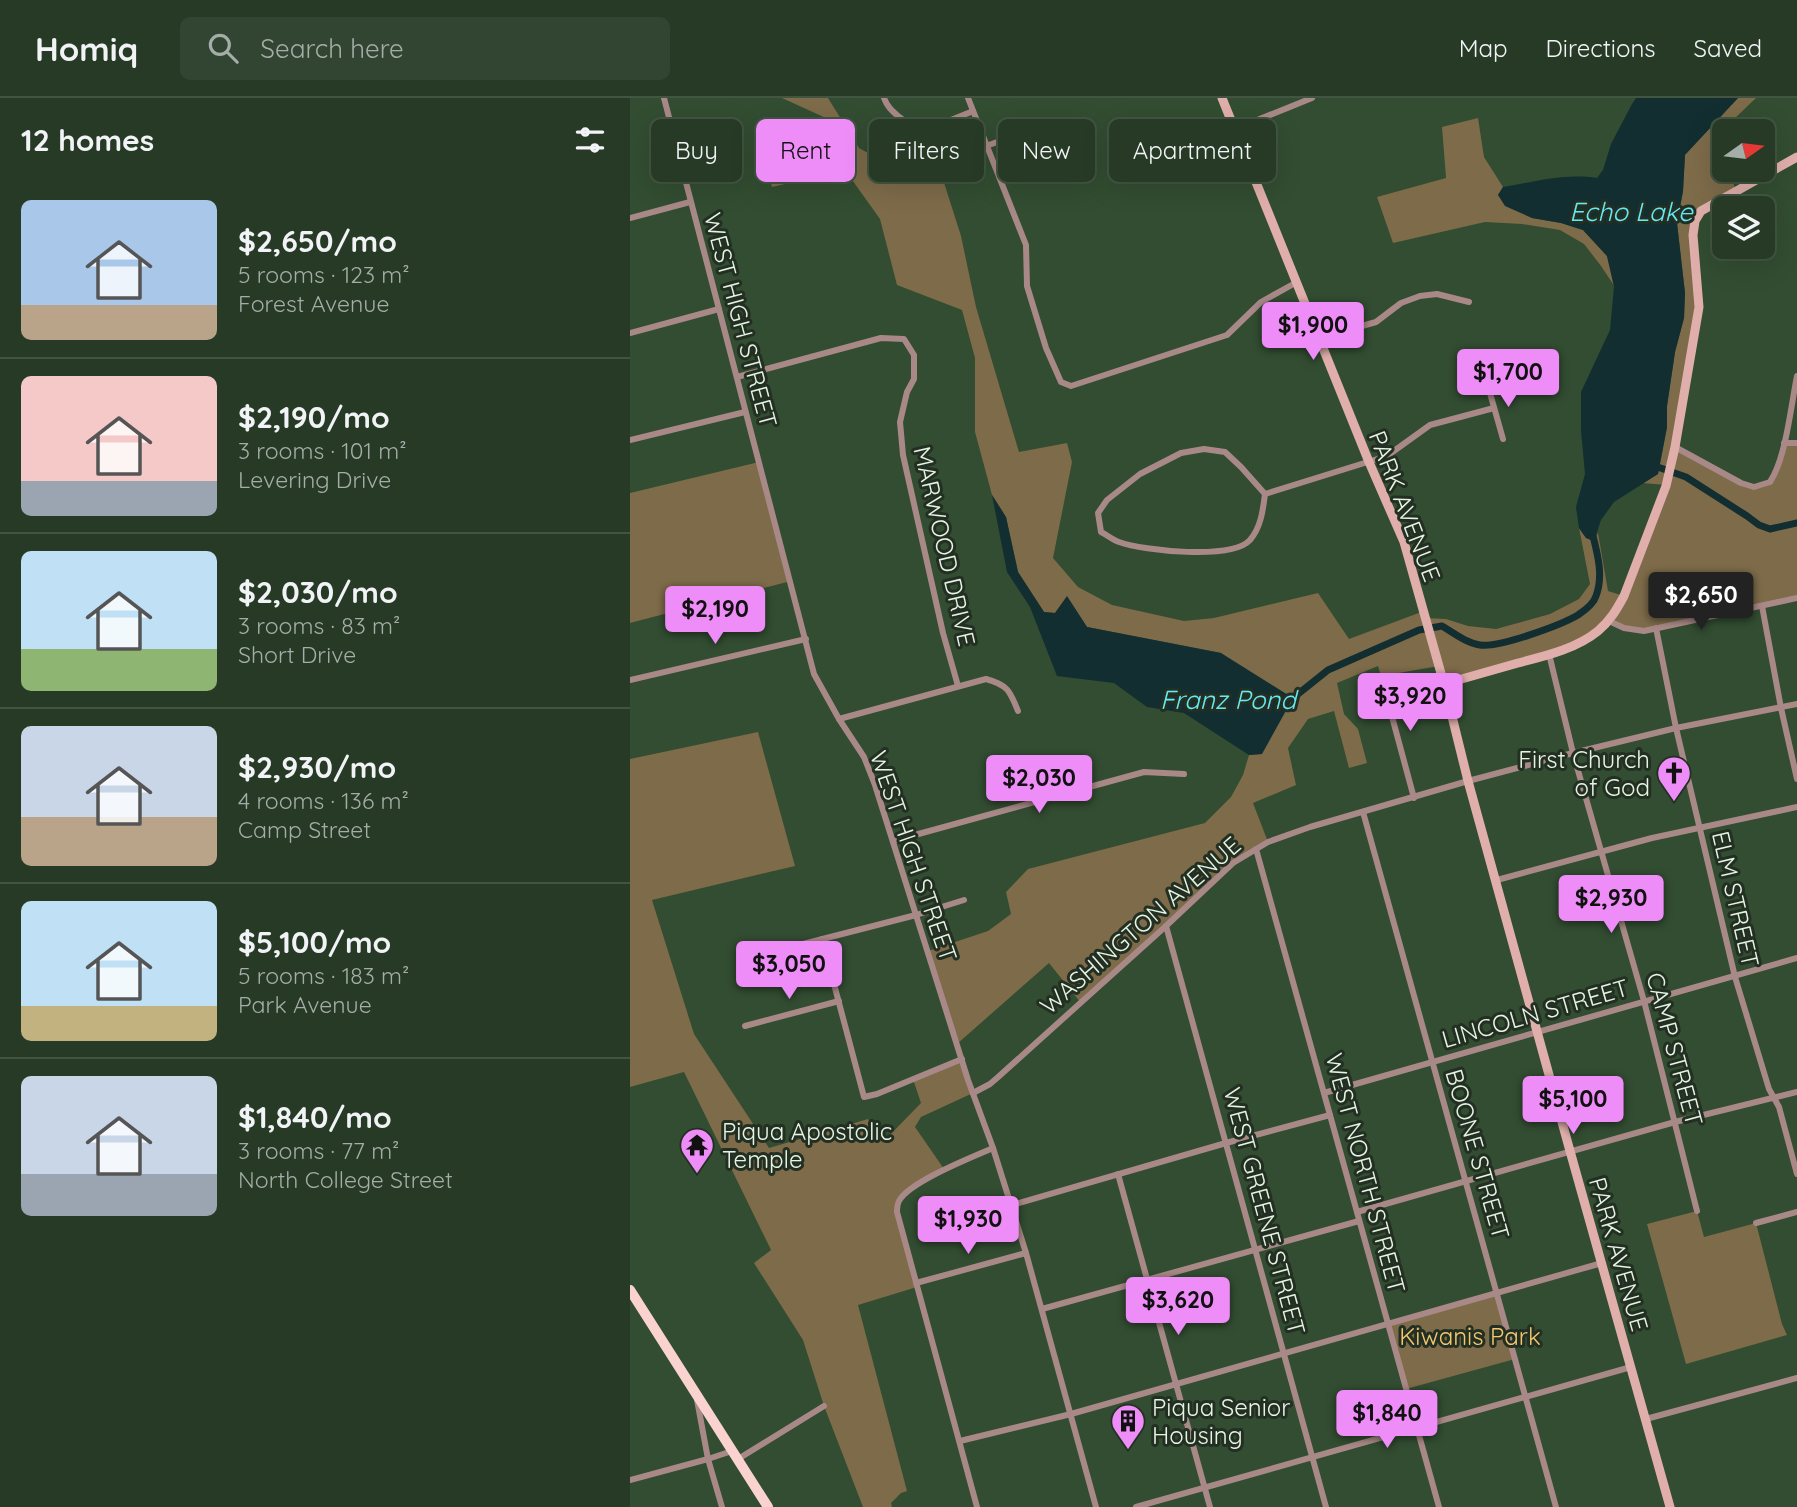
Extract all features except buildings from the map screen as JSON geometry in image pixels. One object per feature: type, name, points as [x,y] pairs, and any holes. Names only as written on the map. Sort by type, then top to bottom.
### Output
[{"type":"main road","points":[[630,1290],[768,1507]]},
{"type":"street","name":"WEST HIGH STREET","points":[[664,98],[814,674],[864,757],[875,785],[973,1093],[1012,1205],[1096,1507]]},
{"type":"street","points":[[884,98],[888,107],[904,122],[916,127],[932,127],[973,111]]},
{"type":"street","points":[[968,98],[1026,245],[1027,286],[1046,348],[1061,382],[1071,386],[1227,335],[1261,302],[1297,282]]},
{"type":"street","name":"PARK AVENUE","points":[[1222,98],[1231,119]]},
{"type":"street","points":[[1260,119],[1312,98]]},
{"type":"street","points":[[986,146],[998,142]]},
{"type":"street","points":[[1444,684],[1579,643],[1609,621],[1624,596],[1666,486],[1675,447],[1699,307],[1693,235],[1695,221],[1701,211],[1797,157]]},
{"type":"street","name":"PARK AVENUE","points":[[1256,182],[1404,542],[1670,1507]]},
{"type":"street","points":[[630,218],[690,202]]},
{"type":"street","points":[[1320,338],[1376,322],[1401,303],[1420,296],[1437,294],[1469,302]]},
{"type":"street","points":[[630,333],[719,309]]},
{"type":"street","name":"MARWOOD DRIVE","points":[[737,377],[881,338],[904,339],[914,355],[914,379],[907,392],[901,422],[903,455],[943,633],[958,686]]},
{"type":"street","points":[[1675,447],[1741,483],[1754,487],[1770,482],[1782,453],[1797,376]]},
{"type":"street","points":[[1488,386],[1503,439]]},
{"type":"street","points":[[1265,494],[1387,456],[1430,425],[1494,408]]},
{"type":"street","points":[[630,440],[745,412]]},
{"type":"street","points":[[1784,443],[1797,443]]},
{"type":"street","points":[[1204,449],[1225,452],[1265,494],[1257,528],[1250,540],[1239,548],[1208,553],[1146,548],[1119,542],[1101,531],[1098,513],[1107,500],[1140,474],[1181,453],[1204,449]]},
{"type":"street","points":[[1609,621],[1636,631],[1797,598]]},
{"type":"street","points":[[1762,606],[1797,779]]},
{"type":"street","name":"ELM STREET","points":[[1656,628],[1676,728],[1735,977],[1769,1089],[1779,1107],[1797,1174]]},
{"type":"street","points":[[630,680],[806,639]]},
{"type":"street","name":"CAMP STREET","points":[[1549,654],[1573,753],[1644,1001],[1697,1210]]},
{"type":"street","points":[[1381,676],[1414,798]]},
{"type":"street","points":[[839,719],[986,679],[1000,683],[1011,693],[1017,711]]},
{"type":"street","name":"WASHINGTON AVENUE","points":[[973,1093],[997,1078],[1233,863],[1281,836],[1573,753],[1676,728],[1797,704]]},
{"type":"street","points":[[893,841],[1144,772],[1184,774]]},
{"type":"street","points":[[1497,880],[1699,827],[1797,807]]},
{"type":"street","name":"BOONE STREET","points":[[1363,812],[1556,1507]]},
{"type":"street","name":"WEST NORTH STREET","points":[[1256,849],[1439,1507]]},
{"type":"street","points":[[772,952],[964,900]]},
{"type":"street","name":"WEST GREENE STREET","points":[[1166,926],[1326,1507]]},
{"type":"street","points":[[822,939],[864,1097],[962,1059]]},
{"type":"street","name":"LINCOLN STREET","points":[[1324,1093],[1797,958]]},
{"type":"street","points":[[745,1026],[839,1001]]},
{"type":"street","points":[[1357,1212],[1675,1122],[1797,1093]]},
{"type":"street","points":[[1012,1205],[1330,1115]]},
{"type":"street","points":[[977,1507],[898,1219],[897,1204],[907,1192],[944,1169],[993,1148]]},
{"type":"street","points":[[1118,1174],[1210,1507]]},
{"type":"street","points":[[1756,1223],[1797,1212]]},
{"type":"street","points":[[1042,1309],[1359,1221]]},
{"type":"street","points":[[916,1283],[1026,1253]]},
{"type":"street","points":[[960,1441],[1071,1414],[1602,1263]]},
{"type":"street","points":[[1136,1507],[1631,1367]]},
{"type":"street","points":[[1646,1419],[1797,1378]]},
{"type":"street","points":[[696,1395],[708,1459],[722,1507]]},
{"type":"street","points":[[630,1480],[708,1459],[735,1455],[824,1406]]},
{"type":"green space","points":[[782,98],[828,98],[841,119],[828,119]]},
{"type":"green space","points":[[1738,98],[1756,98],[1734,119],[1718,119]]},
{"type":"green space","points":[[1478,118],[1484,157],[1503,187],[1498,195],[1532,218],[1583,230],[1607,256],[1615,287],[1584,244],[1560,230],[1485,222],[1393,243],[1377,197],[1446,178],[1442,127]]},
{"type":"green space","points":[[1712,125],[1712,182],[1733,182],[1736,191],[1727,196],[1712,196],[1712,205],[1701,211],[1695,221],[1698,285],[1675,447],[1754,487],[1770,482],[1784,443],[1797,443],[1797,598],[1644,631],[1609,622],[1579,643],[1444,684],[1439,666],[1381,676],[1378,666],[1337,683],[1344,714],[1358,729],[1367,763],[1349,768],[1334,711],[1308,719],[1288,748],[1296,785],[1253,803],[1268,842],[1233,863],[1081,1003],[1049,963],[957,1044],[928,951],[988,931],[1011,914],[1006,892],[1028,869],[1205,823],[1231,797],[1243,775],[1249,755],[1262,754],[1221,653],[1087,627],[1067,597],[1055,613],[1044,612],[1018,572],[1006,517],[992,495],[975,432],[975,358],[962,310],[897,285],[880,219],[854,182],[855,142],[859,148],[869,154],[869,182],[944,182],[961,236],[976,307],[1019,452],[1067,443],[1072,462],[1053,558],[1078,587],[1112,605],[1184,621],[1214,618],[1318,593],[1349,639],[1424,611],[1426,618],[1446,619],[1468,626],[1496,629],[1550,614],[1579,599],[1590,584],[1579,528],[1586,538],[1594,541],[1598,533],[1608,591],[1624,596],[1666,485],[1643,483],[1658,474],[1667,427],[1667,406],[1675,352],[1684,318],[1685,293],[1677,223],[1683,191],[1685,154]]},
{"type":"green space","points":[[771,182],[793,182],[772,187]]},
{"type":"green space","points":[[759,462],[791,581],[630,623],[630,493]]},
{"type":"green space","points":[[758,732],[795,866],[652,900],[694,1034],[769,1148],[868,1119],[885,1140],[921,1103],[913,1079],[962,1059],[973,1093],[921,1117],[915,1127],[944,1169],[907,1192],[897,1204],[917,1287],[858,1305],[907,1491],[891,1503],[892,1507],[863,1507],[824,1406],[803,1340],[754,1263],[771,1250],[684,1072],[630,1087],[630,759]]},
{"type":"green space","points":[[1697,1211],[1704,1237],[1756,1223],[1787,1335],[1686,1364],[1647,1224]]},
{"type":"green space","name":"Kiwanis Park","points":[[1496,1293],[1515,1359],[1406,1389],[1388,1324]]},
{"type":"water","name":"Echo Lake","points":[[1636,98],[1738,98],[1718,119],[1712,119],[1712,126],[1685,155],[1683,191],[1677,223],[1685,293],[1684,318],[1675,352],[1667,406],[1667,427],[1658,474],[1614,502],[1601,520],[1594,541],[1586,538],[1579,528],[1576,507],[1585,474],[1581,392],[1610,330],[1614,287],[1607,256],[1583,230],[1532,218],[1505,206],[1498,195],[1503,187],[1561,177],[1597,178]]},
{"type":"water","name":"Franz Pond","points":[[992,495],[1006,517],[1018,572],[1044,612],[1055,613],[1067,596],[1087,627],[1221,653],[1293,698],[1262,754],[1249,755],[1184,713],[1147,707],[1114,683],[1057,676],[1030,607],[1007,572]]},
{"type":"waterway","points":[[1652,465],[1686,477],[1759,525],[1770,529],[1797,523]]},
{"type":"waterway","points":[[1293,698],[1328,670],[1419,630],[1442,626],[1470,642],[1489,645],[1530,635],[1578,615],[1593,601],[1598,588],[1599,564],[1592,532]]},
{"type":"place","name":"First Church of God","points":[[1674,803]]},
{"type":"place","name":"Piqua Apostolic Temple","points":[[697,1175]]},
{"type":"place","name":"Piqua Senior Housing","points":[[1128,1451]]}]
